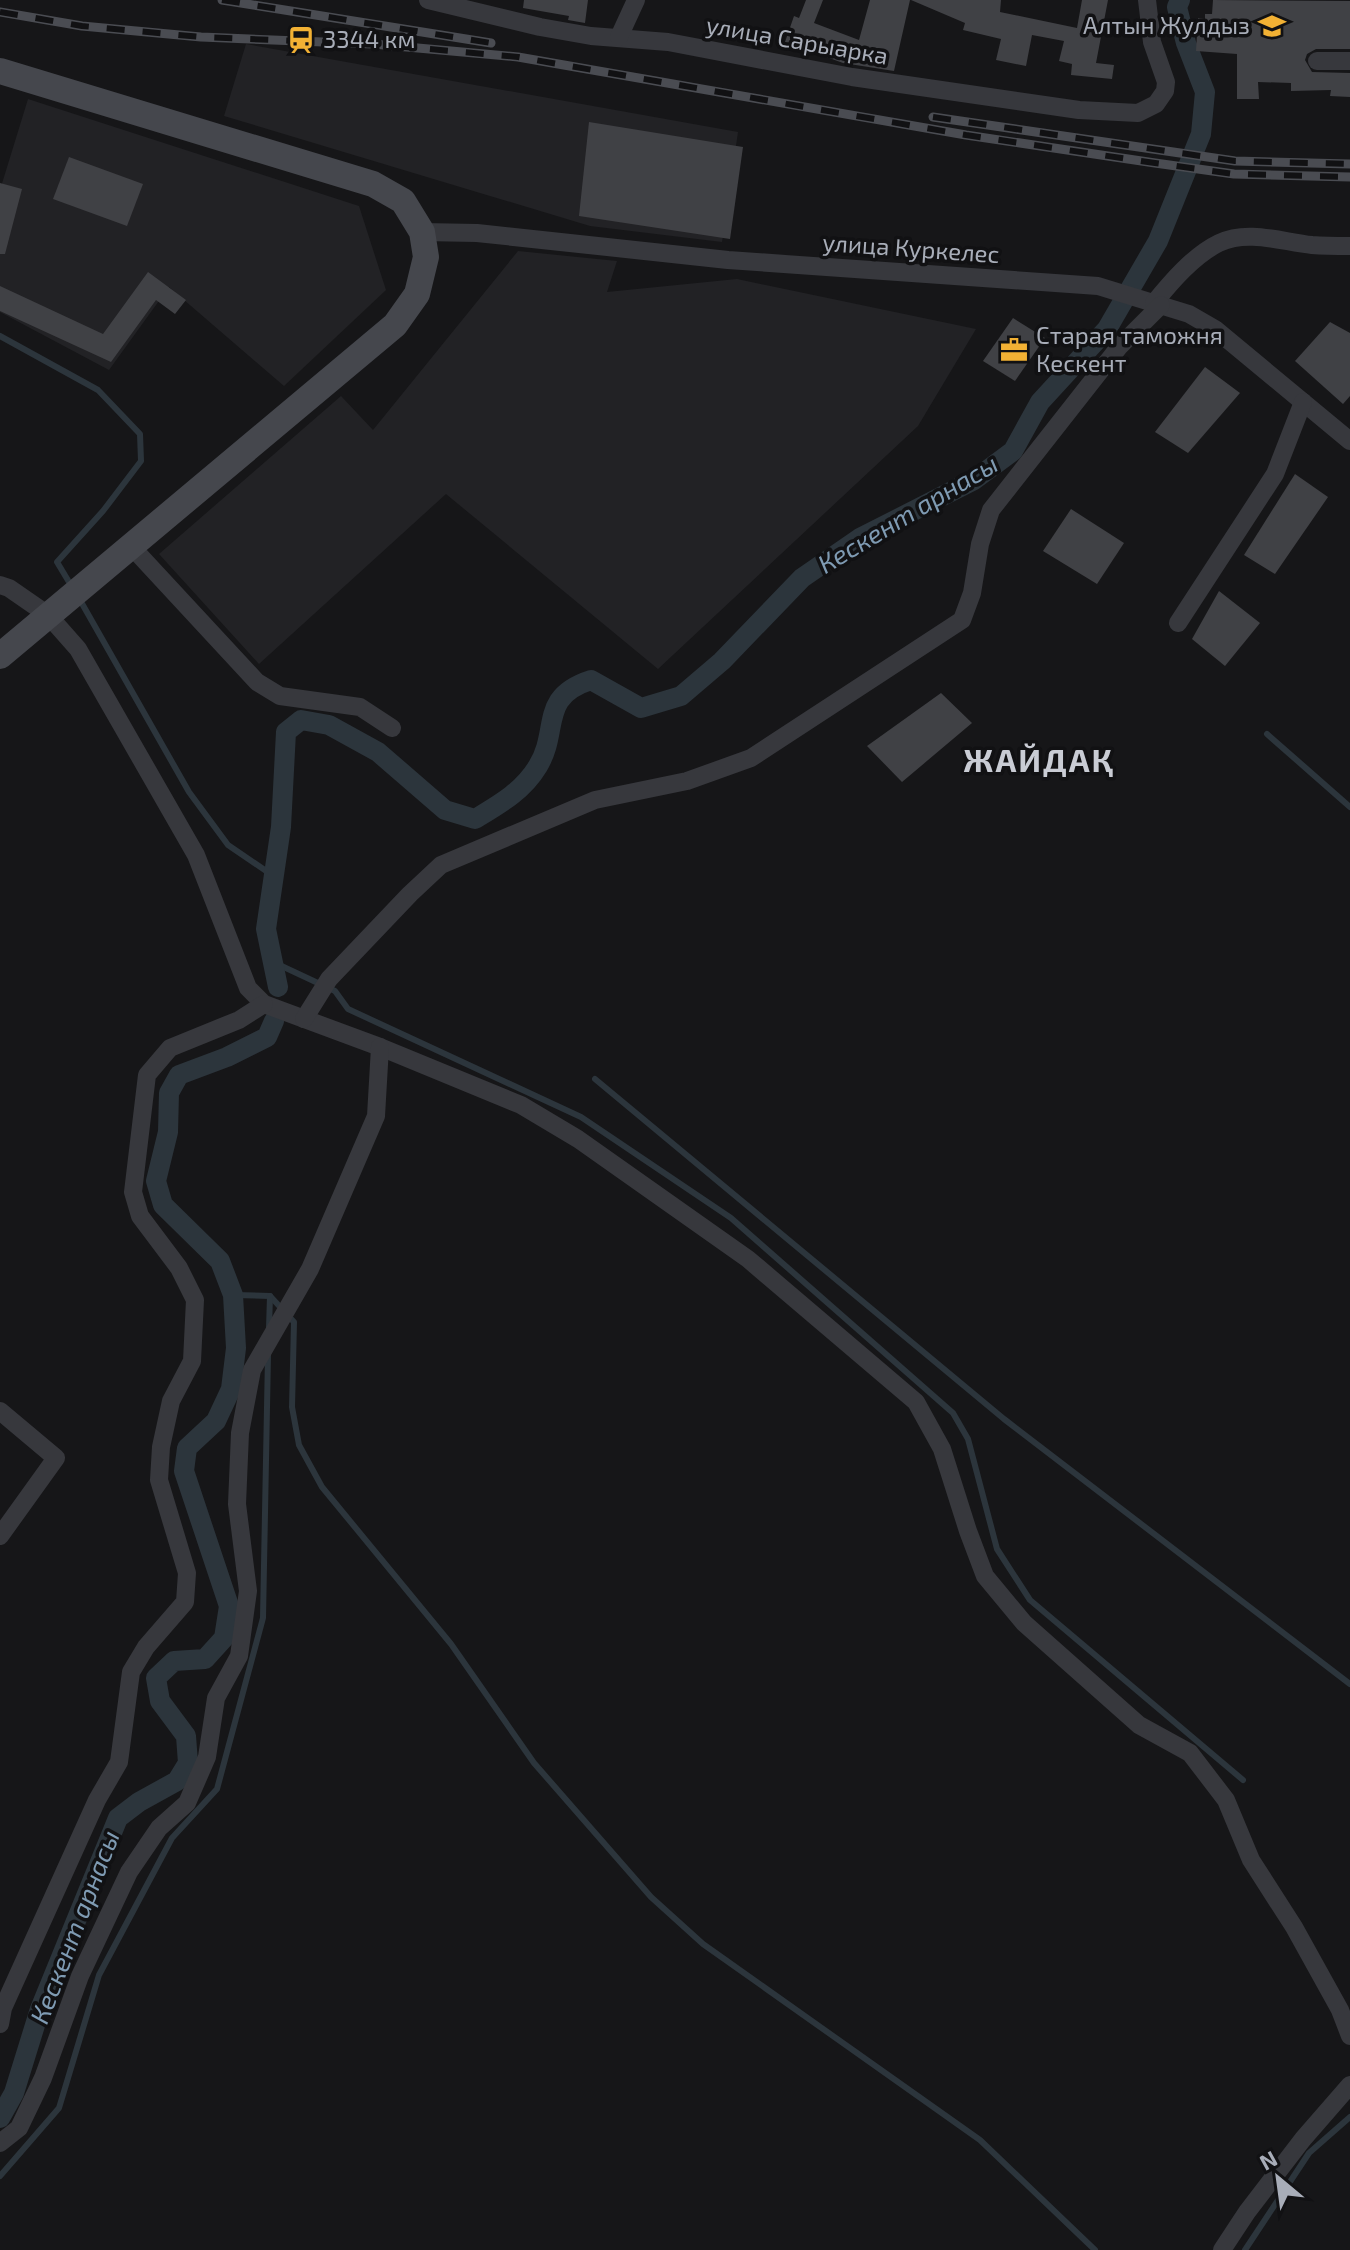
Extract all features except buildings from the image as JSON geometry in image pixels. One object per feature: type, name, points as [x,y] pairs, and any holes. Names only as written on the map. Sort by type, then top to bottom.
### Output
[{"type":"main road","points":[[0,71],[373,184],[403,201],[422,232],[426,257],[417,294],[395,325],[0,656]]},
{"type":"street","name":"улица Сарыарка","points":[[428,0],[556,30],[736,54],[852,77],[1079,110],[1138,113],[1156,104],[1165,91],[1166,82],[1152,42],[1147,0]]},
{"type":"street","points":[[619,37],[636,0]]},
{"type":"street","points":[[1317,61],[1350,61]]},
{"type":"street","name":"улица Куркелес","points":[[422,232],[477,233],[728,260],[1098,286],[1189,314],[1215,329],[1350,441]]},
{"type":"street","points":[[304,1019],[325,985],[441,865],[595,800],[687,781],[751,758],[962,620],[972,593],[980,544],[991,510],[1119,347],[1196,259],[1219,243],[1241,237],[1350,246]]},
{"type":"street","points":[[1178,623],[1275,474],[1303,402]]},
{"type":"street","points":[[131,546],[257,682],[280,696],[360,707],[392,728]]},
{"type":"street","points":[[0,585],[57,608],[196,855],[248,988],[264,1004],[380,1047],[521,1105],[578,1139],[748,1259],[916,1402],[942,1449],[985,1576],[1024,1623],[1139,1725],[1190,1753],[1226,1800],[1251,1860],[1302,1941],[1340,2010],[1350,2036]]},
{"type":"street","points":[[0,2024],[3,2008],[97,1800],[119,1762],[131,1672],[146,1647],[185,1602],[187,1573],[159,1480],[161,1447],[171,1401],[192,1361],[195,1300],[179,1268],[140,1216],[133,1192],[147,1075],[170,1048],[239,1020],[264,1004]]},
{"type":"street","points":[[0,2143],[19,2128],[43,2078],[80,1976],[129,1872],[159,1828],[187,1803],[207,1757],[216,1698],[239,1656],[248,1591],[237,1504],[240,1433],[252,1370],[310,1269],[376,1116],[380,1047]]},
{"type":"street","points":[[0,1411],[56,1458],[0,1536]]},
{"type":"street","points":[[1222,2250],[1303,2139],[1350,2085]]},
{"type":"shaded area","points":[[246,44],[738,132],[722,242],[590,226],[224,116]]},
{"type":"shaded area","points":[[28,99],[359,206],[386,290],[284,386],[169,287],[109,370],[0,312],[0,190]]},
{"type":"shaded area","points":[[518,251],[617,261],[607,292],[737,279],[976,329],[918,426],[658,669],[446,494],[259,664],[159,554],[341,396],[373,430]]},
{"type":"waterway","name":"Кескент арнасы","points":[[278,987],[266,929],[281,827],[286,732],[301,720],[329,725],[378,752],[445,810],[475,819],[510,796],[532,775],[544,753],[557,705],[574,687],[591,680],[641,708],[681,696],[722,661],[802,578],[860,538],[974,480],[1013,451],[1040,402],[1107,329],[1158,241],[1201,134],[1205,92],[1186,43],[1177,7],[1180,0]]},
{"type":"waterway","points":[[0,336],[98,390],[140,434],[141,461],[103,511],[57,562],[72,587]]},
{"type":"waterway","points":[[80,600],[189,792],[228,845],[272,875]]},
{"type":"waterway","points":[[1267,734],[1350,807]]},
{"type":"waterway","points":[[273,962],[335,991],[348,1009],[581,1117],[731,1218],[953,1413],[968,1439],[997,1549],[1030,1600],[1243,1780]]},
{"type":"waterway","name":"Кескент арнасы","points":[[0,2118],[14,2093],[40,2009],[118,1818],[177,1781],[188,1763],[186,1736],[160,1701],[156,1678],[174,1661],[205,1659],[224,1638],[229,1606],[184,1471],[187,1448],[216,1421],[231,1389],[236,1348],[233,1295],[220,1261],[163,1205],[156,1181],[168,1132],[169,1093],[179,1075],[227,1057],[267,1037],[274,1021]]},
{"type":"waterway","points":[[595,1079],[1004,1419],[1350,1684]]},
{"type":"waterway","points":[[233,1295],[270,1296],[294,1322],[292,1407],[299,1445],[322,1487],[451,1644],[534,1763],[651,1897],[703,1944],[980,2140],[1095,2250]]},
{"type":"waterway","points":[[269,1328],[270,1296]]},
{"type":"waterway","points":[[0,2176],[59,2108],[99,1975],[172,1838],[217,1789],[263,1618],[268,1355]]},
{"type":"waterway","points":[[1245,2250],[1309,2153],[1350,2117]]},
{"type":"railway","points":[[222,0],[491,43]]},
{"type":"railway","points":[[0,12],[82,26],[201,37],[373,44],[518,57],[966,135],[1155,163],[1234,174],[1350,177]]},
{"type":"railway","points":[[933,117],[1235,161],[1350,164]]},
{"type":"place","name":"Алтын Жулдыз","points":[[1272,26]]},
{"type":"place","name":"3344 км","points":[[301,40]]},
{"type":"place","name":"Старая таможня Кескент","points":[[1014,350]]},
{"type":"district","name":"ЖАЙДАҚ","points":[[1039,761]]}]
